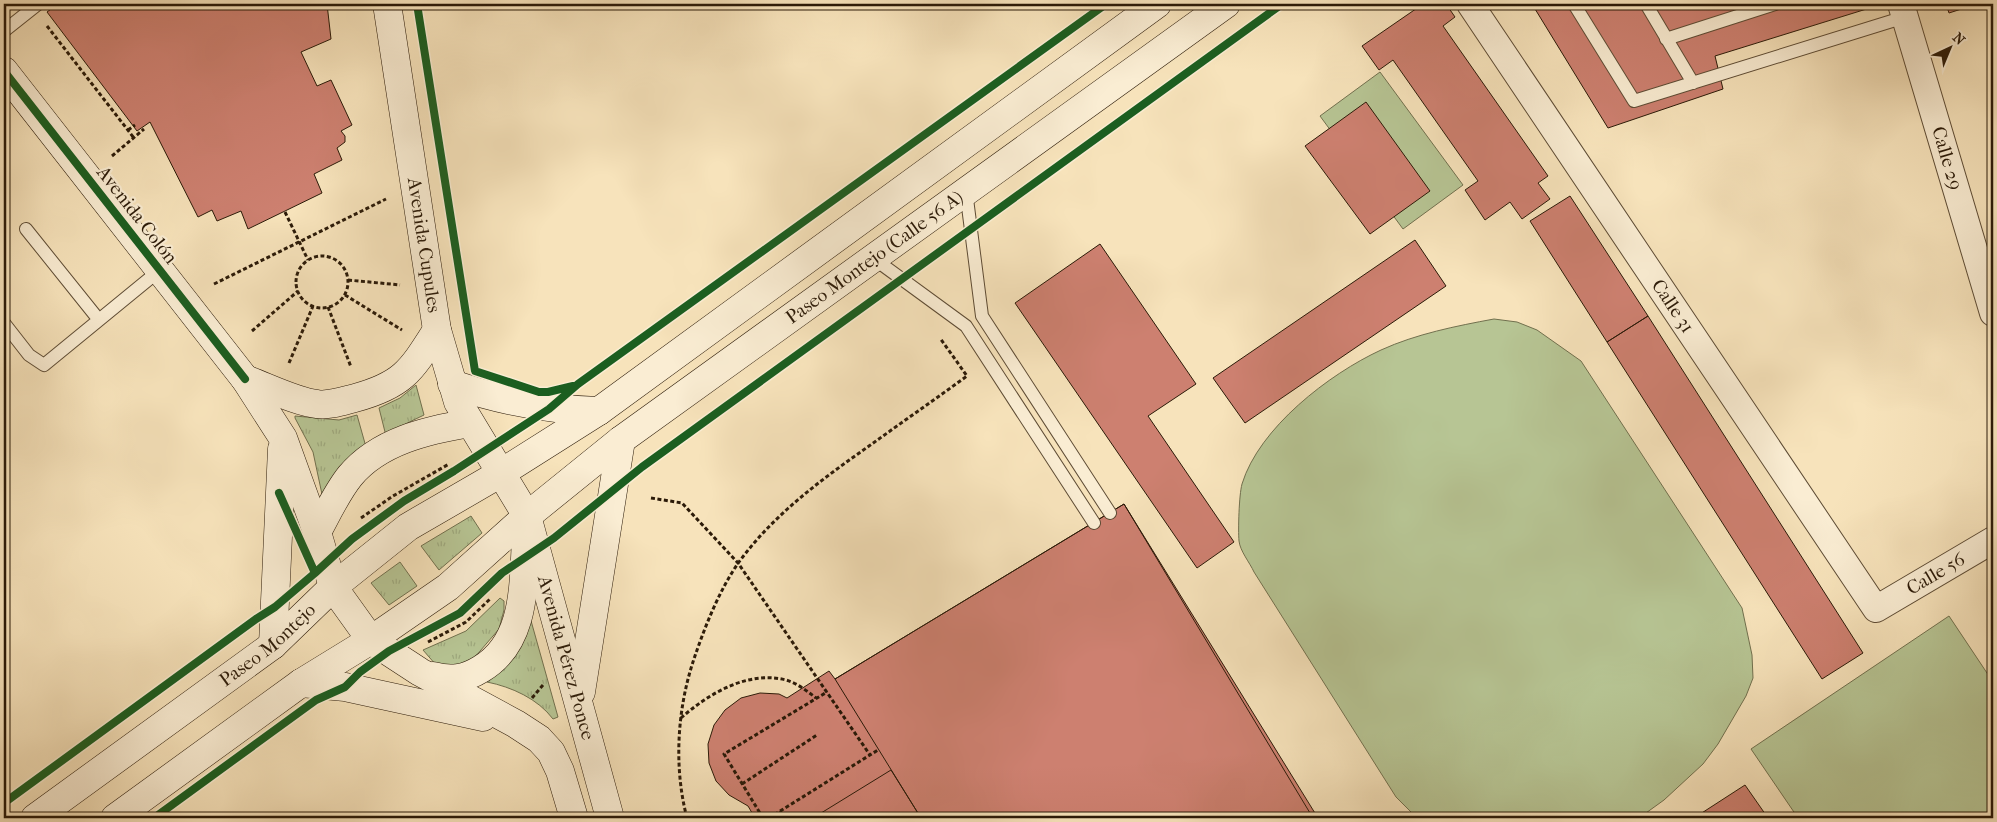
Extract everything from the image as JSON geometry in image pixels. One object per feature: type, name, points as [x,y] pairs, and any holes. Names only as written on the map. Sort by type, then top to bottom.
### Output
[{"type":"main road","name":"Avenida Cupules","points":[[387,4],[437,330],[458,402],[501,473]]},
{"type":"main road","name":"Paseo Montejo (Calle 56 A)","points":[[501,473],[599,411],[1157,4]]},
{"type":"main road","name":"Paseo Montejo (Calle 56 A)","points":[[527,516],[622,440],[1226,4]]},
{"type":"main road","name":"Avenida Colón","points":[[4,71],[245,379],[283,438],[333,587]]},
{"type":"main road","points":[[245,379],[318,404],[338,402],[380,391],[399,380],[416,364],[437,330]]},
{"type":"main road","points":[[452,384],[484,395],[549,409],[599,411]]},
{"type":"main road","points":[[316,532],[349,477],[367,459],[431,429],[470,423]]},
{"type":"main road","points":[[273,645],[283,438]]},
{"type":"main road","points":[[579,703],[622,440]]},
{"type":"main road","name":"Avenida Pérez Ponce","points":[[501,473],[527,516],[610,818]]},
{"type":"main road","name":"Paseo Montejo","points":[[35,818],[273,645],[333,587],[408,527],[501,473]]},
{"type":"main road","points":[[115,818],[301,683],[371,640],[448,587],[527,516]]},
{"type":"main road","points":[[420,672],[446,680],[469,676],[489,664],[507,644],[520,615],[524,587],[527,516]]},
{"type":"main road","name":"Avenida Pérez Ponce","points":[[333,587],[371,640],[420,672],[516,724],[539,739],[551,752],[560,771],[574,818]]},
{"type":"main road","points":[[301,683],[344,687],[516,724]]},
{"type":"street","name":"Calle 31","points":[[1470,4],[1876,609]]},
{"type":"street","name":"Calle 29","points":[[1903,11],[1993,313]]},
{"type":"street","name":"Calle 56","points":[[1876,609],[1993,540]]},
{"type":"lane","points":[[1574,4],[1634,102],[1903,11]]},
{"type":"lane","points":[[1646,4],[1693,83]]},
{"type":"lane","points":[[1666,39],[1775,4]]},
{"type":"lane","points":[[4,31],[36,6]]},
{"type":"lane","points":[[966,191],[982,316],[1110,513]]},
{"type":"lane","points":[[26,229],[99,320]]},
{"type":"lane","points":[[873,258],[966,326],[1094,523]]},
{"type":"lane","points":[[4,323],[29,355],[44,365],[160,270]]},
{"type":"path","points":[[36,6],[134,138]]},
{"type":"path","points":[[128,130],[135,124]]},
{"type":"path","points":[[112,156],[144,129]]},
{"type":"path","points":[[214,284],[386,199]]},
{"type":"path","points":[[285,212],[308,260]]},
{"type":"path","points":[[316,256],[334,258],[346,271],[348,280],[344,295],[335,305],[328,307],[313,306],[307,303],[298,291],[296,282],[297,273],[308,260],[316,256]]},
{"type":"path","points":[[348,280],[401,285]]},
{"type":"path","points":[[252,331],[298,291]]},
{"type":"path","points":[[344,295],[407,334]]},
{"type":"path","points":[[285,372],[313,306]]},
{"type":"path","points":[[328,307],[352,372]]},
{"type":"path","points":[[687,818],[680,762],[684,692],[697,648],[707,623],[738,563],[772,523],[813,487],[967,376],[940,338]]},
{"type":"path","points":[[358,521],[393,496],[449,464]]},
{"type":"path","points":[[651,498],[682,503],[738,563],[870,755]]},
{"type":"path","points":[[421,645],[466,622],[495,595]]},
{"type":"path","points":[[681,719],[713,694],[730,686],[759,678],[786,680],[800,686],[816,698]]},
{"type":"path","points":[[530,700],[547,680]]},
{"type":"path","points":[[763,818],[724,754],[827,692]]},
{"type":"path","points":[[742,784],[817,735]]},
{"type":"path","points":[[768,818],[878,750]]},
{"type":"path","points":[[780,811],[784,818]]},
{"type":"green space","points":[[1380,72],[1463,185],[1403,229],[1320,116]]},
{"type":"green space","points":[[1494,319],[1517,322],[1537,330],[1581,361],[1742,608],[1752,655],[1753,678],[1746,696],[1718,744],[1703,764],[1664,800],[1639,818],[1417,818],[1396,797],[1254,572],[1240,545],[1239,504],[1242,484],[1251,463],[1264,443],[1298,405],[1340,373],[1361,360],[1394,344],[1422,335]]},
{"type":"green space","points":[[416,385],[424,415],[399,427],[386,436],[379,408],[400,398]]},
{"type":"green space","points":[[357,415],[366,447],[323,499],[313,452],[295,416],[339,420]]},
{"type":"green space","points":[[471,516],[482,533],[439,570],[421,546]]},
{"type":"green space","points":[[400,562],[417,586],[389,605],[371,583]]},
{"type":"green space","points":[[500,598],[504,601],[504,610],[499,629],[468,665],[459,668],[436,665],[423,650],[466,631]]},
{"type":"green space","points":[[528,610],[558,717],[553,719],[540,705],[524,695],[506,687],[487,682],[498,672]]},
{"type":"green space","points":[[1949,616],[1993,682],[1993,818],[1798,818],[1751,749]]},
{"type":"building","points":[[58,4],[327,4],[331,39],[301,52],[317,86],[331,80],[352,125],[341,131],[345,136],[345,142],[337,148],[342,160],[314,174],[322,193],[248,229],[241,211],[217,221],[212,210],[198,217],[150,122],[137,131],[47,12]]},
{"type":"building","points":[[1423,4],[1446,4],[1455,17],[1443,26],[1548,176],[1538,183],[1550,199],[1522,219],[1510,202],[1485,220],[1465,190],[1478,181],[1393,60],[1379,70],[1362,46]]},
{"type":"building","points":[[1532,4],[1872,4],[1873,7],[1715,56],[1723,89],[1608,128]]},
{"type":"building","points":[[1946,4],[1977,4],[1949,13]]},
{"type":"building","points":[[1366,102],[1430,191],[1370,234],[1305,146]]},
{"type":"building","points":[[1570,196],[1648,316],[1607,342],[1530,221]]},
{"type":"building","points":[[1415,240],[1446,286],[1245,423],[1213,378]]},
{"type":"building","points":[[1100,244],[1196,384],[1148,416],[1234,542],[1197,568],[1015,303]]},
{"type":"building","points":[[1648,316],[1863,653],[1822,679],[1607,342]]},
{"type":"building","points":[[1124,504],[1313,818],[755,818],[748,806],[729,795],[716,781],[709,763],[708,744],[714,725],[725,710],[741,698],[760,693],[779,694],[787,698],[829,671],[835,679]]},
{"type":"building","points":[[1124,504],[1318,818],[921,818],[835,679]]},
{"type":"building","points":[[891,770],[921,818],[813,818]]},
{"type":"building","points":[[1745,785],[1768,818],[1694,818]]},
{"type":"cycle path","points":[[417,4],[475,371],[539,392],[548,392],[573,386]]},
{"type":"cycle path","points":[[315,573],[352,539],[404,501],[549,409],[578,384],[1106,4]]},
{"type":"cycle path","points":[[154,818],[316,700],[345,687],[360,672],[389,651],[460,613],[502,573],[554,538],[642,467],[1282,4]]},
{"type":"cycle path","points":[[4,71],[245,379]]},
{"type":"cycle path","points":[[4,803],[275,607],[315,573],[279,493]]}]
